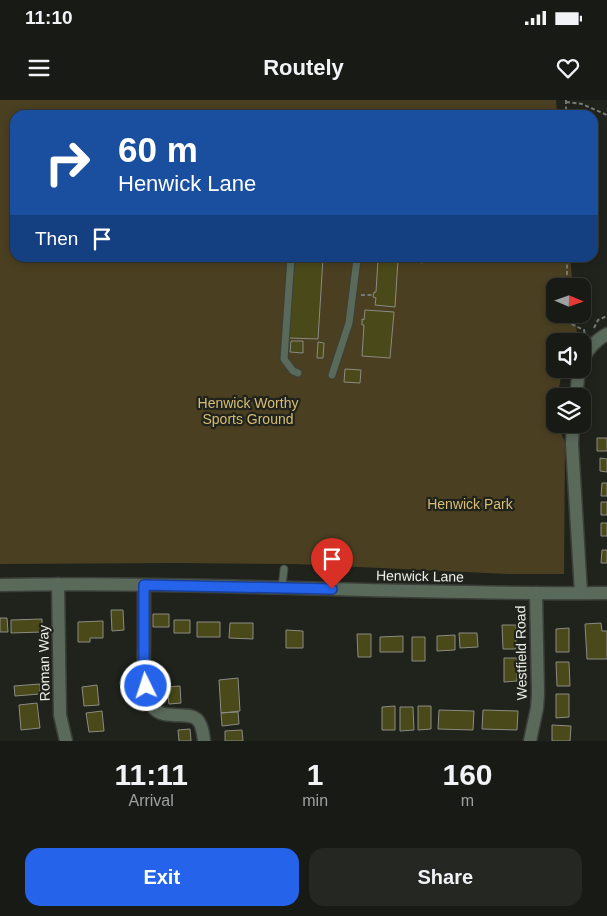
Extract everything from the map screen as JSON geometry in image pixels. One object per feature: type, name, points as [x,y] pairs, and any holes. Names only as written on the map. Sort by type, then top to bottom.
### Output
[{"type":"street","points":[[591,347],[596,341],[607,334]]},
{"type":"street","points":[[573,433],[580,593]]},
{"type":"street","name":"Roman Way","points":[[58,584],[60,715],[66,741]]},
{"type":"street","name":"Henwick Lane","points":[[0,585],[144,585],[282,587],[415,592],[607,593]]},
{"type":"street","points":[[144,585],[144,674],[147,698],[153,709],[160,713],[194,717],[199,722],[204,741]]},
{"type":"street","name":"Westfield Road","points":[[530,741],[538,694],[536,593]]},
{"type":"lane","points":[[291,262],[284,359],[293,371],[298,373]]},
{"type":"lane","points":[[332,375],[349,323],[357,262]]},
{"type":"lane","points":[[282,587],[284,569]]},
{"type":"path","points":[[566,101],[582,104],[596,110]]},
{"type":"path","points":[[567,262],[567,278]]},
{"type":"path","points":[[592,332],[598,320],[607,316]]},
{"type":"path","points":[[569,323],[584,330],[584,333]]},
{"type":"green space","name":"Henwick Worthy Sports Ground","points":[[0,100],[556,100],[557,110],[10,110],[10,262],[570,262],[572,278],[546,278],[546,323],[576,323],[577,333],[546,333],[546,378],[561,378],[559,388],[546,388],[546,433],[561,433],[565,442],[564,574],[508,574],[295,564],[0,564]]},
{"type":"building","points":[[293,262],[323,262],[318,339],[289,338]]},
{"type":"building","points":[[378,262],[398,262],[395,307],[375,305],[376,298],[373,297],[374,292],[376,292]]},
{"type":"building","points":[[365,310],[394,312],[390,358],[362,356],[364,325],[362,325],[362,319],[364,320]]},
{"type":"building","points":[[291,341],[303,341],[303,353],[290,352]]},
{"type":"building","points":[[318,342],[324,343],[323,358],[317,358]]},
{"type":"building","points":[[345,369],[361,370],[360,383],[344,382]]},
{"type":"building","points":[[597,438],[607,438],[607,451],[597,451]]},
{"type":"building","points":[[600,458],[607,459],[607,472],[600,471]]},
{"type":"building","points":[[602,483],[607,483],[607,496],[601,496]]},
{"type":"building","points":[[601,502],[607,502],[607,515],[601,515]]},
{"type":"building","points":[[601,523],[607,523],[607,536],[601,536]]},
{"type":"building","points":[[602,550],[607,550],[607,563],[601,563]]},
{"type":"building","points":[[111,610],[123,610],[124,630],[112,631]]},
{"type":"building","points":[[153,614],[169,614],[169,627],[153,627]]},
{"type":"building","points":[[0,618],[7,618],[8,632],[0,632]]},
{"type":"building","points":[[42,619],[42,632],[11,633],[11,620]]},
{"type":"building","points":[[174,620],[190,620],[190,633],[174,633]]},
{"type":"building","points":[[103,621],[103,638],[90,638],[90,642],[78,642],[78,622]]},
{"type":"building","points":[[197,622],[220,622],[220,637],[197,637]]},
{"type":"building","points":[[230,623],[253,623],[253,639],[229,638]]},
{"type":"building","points":[[601,623],[602,631],[607,631],[607,659],[587,659],[585,624]]},
{"type":"building","points":[[502,625],[516,625],[516,649],[503,649]]},
{"type":"building","points":[[569,628],[569,652],[556,652],[556,629]]},
{"type":"building","points":[[286,630],[303,631],[303,648],[286,648]]},
{"type":"building","points":[[459,633],[477,633],[478,647],[460,648]]},
{"type":"building","points":[[357,634],[371,634],[371,657],[358,657]]},
{"type":"building","points":[[455,635],[455,650],[437,651],[437,636]]},
{"type":"building","points":[[403,636],[403,652],[380,652],[380,637]]},
{"type":"building","points":[[412,637],[425,637],[425,661],[412,661]]},
{"type":"building","points":[[504,658],[517,658],[517,681],[504,682]]},
{"type":"building","points":[[556,662],[569,662],[570,686],[557,686]]},
{"type":"building","points":[[238,678],[240,711],[221,713],[219,680]]},
{"type":"building","points":[[40,684],[40,694],[15,696],[14,686]]},
{"type":"building","points":[[97,685],[99,705],[84,706],[82,687]]},
{"type":"building","points":[[180,686],[181,703],[169,704],[167,687]]},
{"type":"building","points":[[556,694],[569,694],[569,717],[556,718]]},
{"type":"building","points":[[37,703],[40,728],[21,730],[19,705]]},
{"type":"building","points":[[395,706],[395,730],[382,730],[382,707]]},
{"type":"building","points":[[418,706],[431,706],[431,729],[418,730]]},
{"type":"building","points":[[400,707],[413,707],[414,730],[400,731]]},
{"type":"building","points":[[439,710],[474,711],[473,730],[438,729]]},
{"type":"building","points":[[483,710],[518,711],[517,730],[482,729]]},
{"type":"building","points":[[102,711],[104,731],[89,732],[86,713]]},
{"type":"building","points":[[238,712],[239,724],[222,726],[221,713]]},
{"type":"building","points":[[552,725],[571,726],[570,741],[552,741]]},
{"type":"building","points":[[190,729],[191,741],[179,741],[178,730]]},
{"type":"building","points":[[242,730],[243,741],[225,741],[225,731]]},
{"type":"route","points":[[146,686],[144,674],[144,585],[332,589]]},
{"type":"park label","name":"Henwick Park","points":[[470,504]]}]
